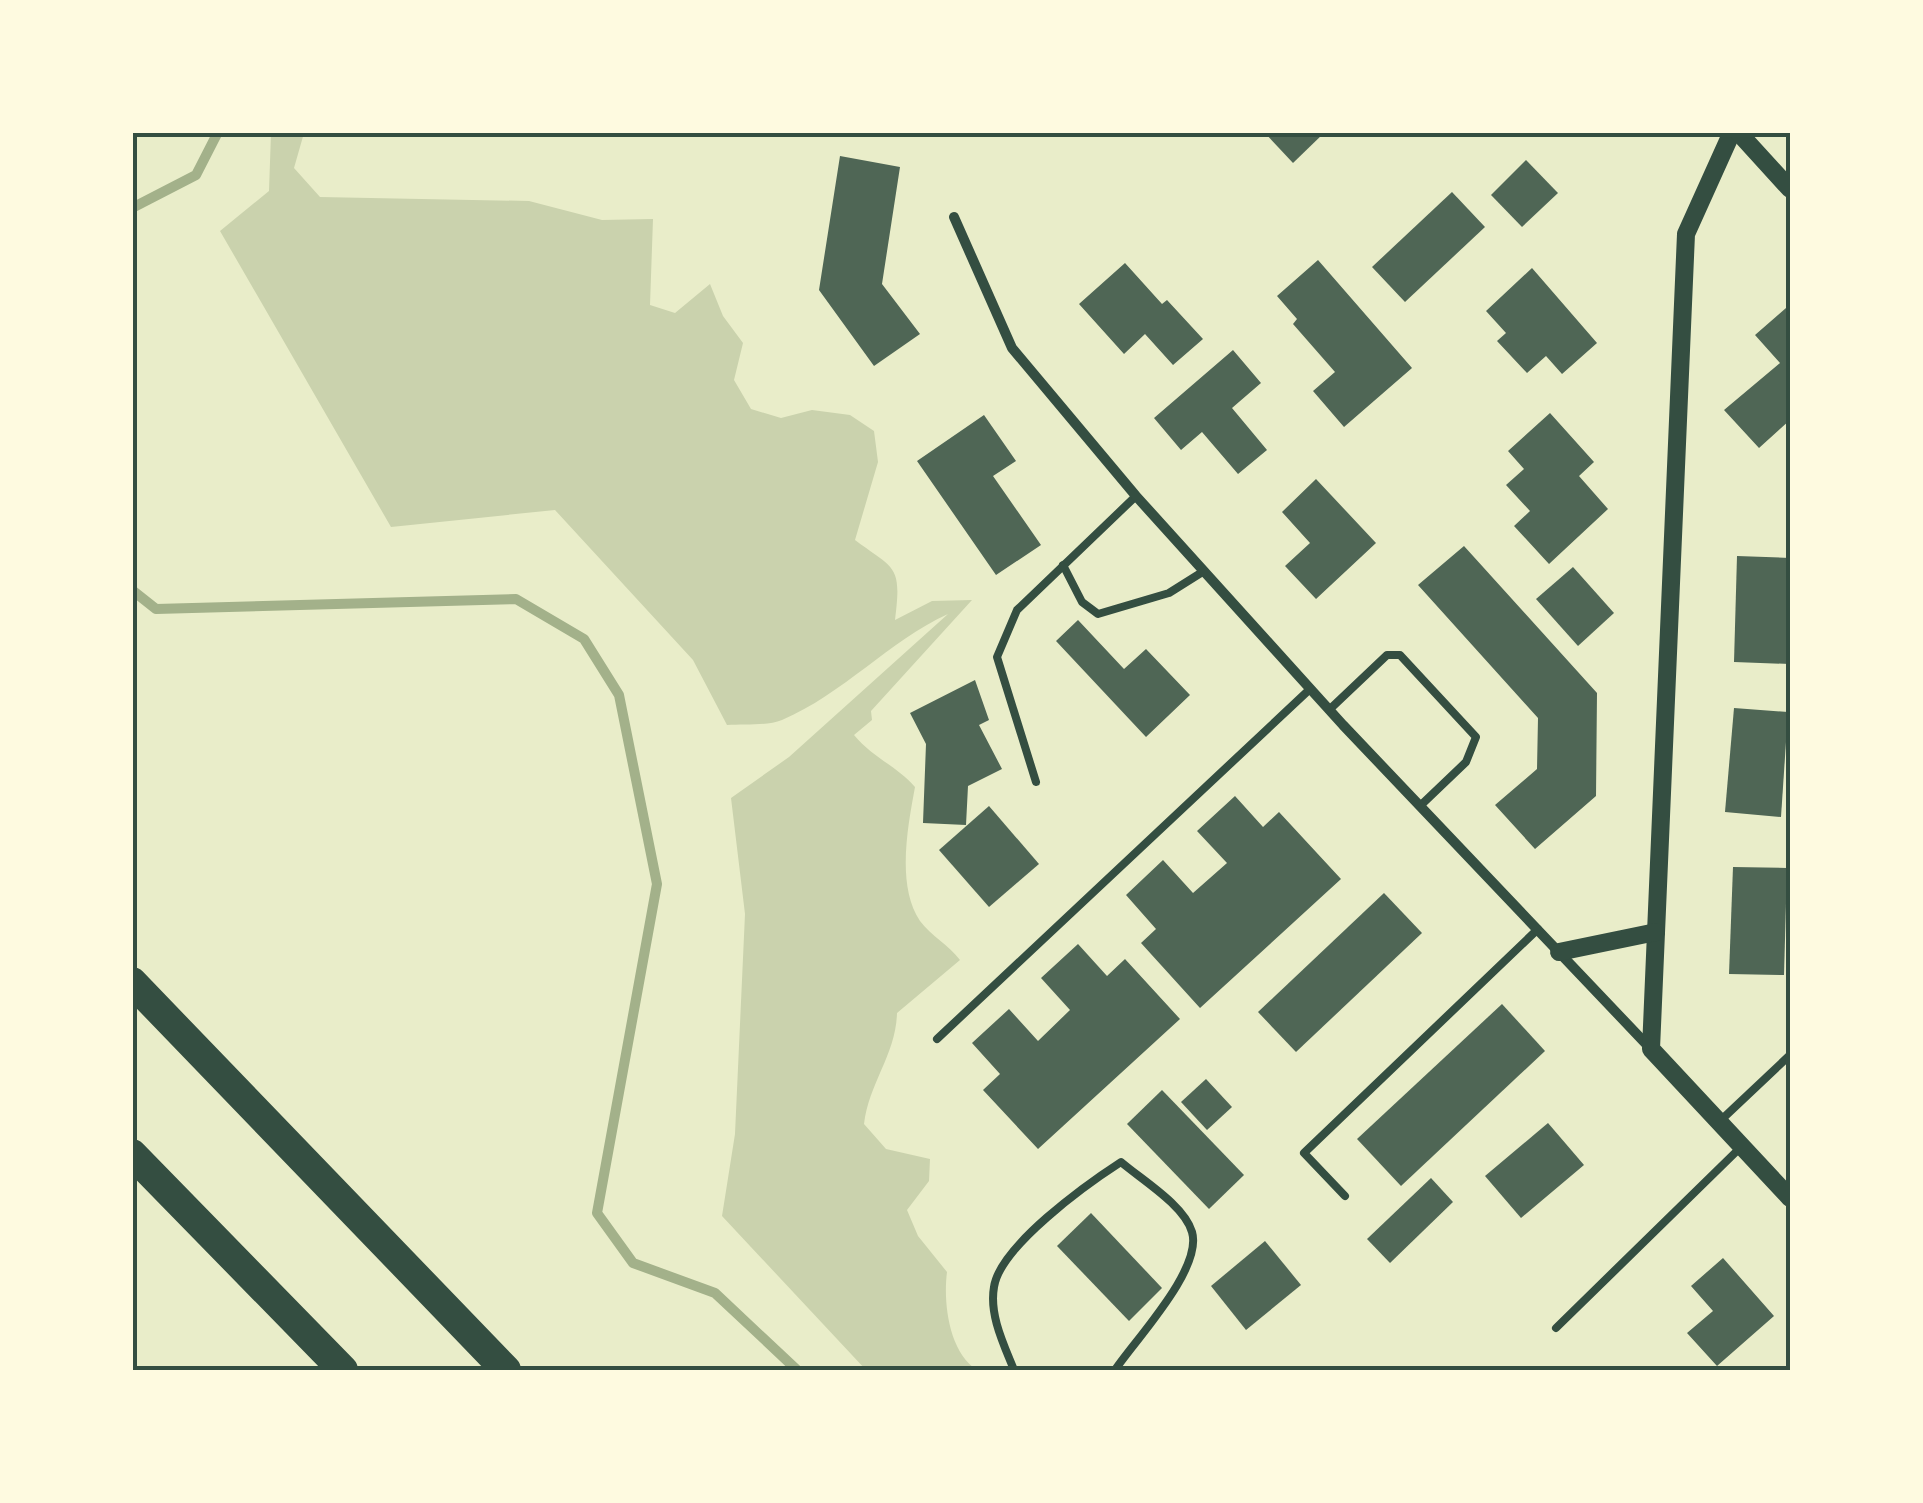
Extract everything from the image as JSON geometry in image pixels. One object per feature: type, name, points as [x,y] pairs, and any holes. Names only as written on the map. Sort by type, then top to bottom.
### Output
[{"type":"highway","points":[[132,982],[506,1370]]},
{"type":"highway","points":[[132,1154],[342,1370]]},
{"type":"street","points":[[1651,1049],[1686,234],[1735,132],[1788,182]]},
{"type":"street","points":[[954,218],[1012,348],[1136,496],[1329,710],[1790,1198]]},
{"type":"street","points":[[1558,952],[1656,932]]},
{"type":"lane","points":[[1036,782],[997,658],[1018,610],[1136,496]]},
{"type":"lane","points":[[1063,565],[1082,602],[1098,614],[1170,592],[1204,571]]},
{"type":"lane","points":[[1329,710],[1387,655],[1400,656],[1476,737],[1466,762],[1420,806]]},
{"type":"lane","points":[[937,1039],[1310,689]]},
{"type":"lane","points":[[1344,1196],[1304,1153],[1538,930]]},
{"type":"lane","points":[[1719,1122],[1790,1055]]},
{"type":"lane","points":[[1556,1328],[1742,1146]]},
{"type":"lane","points":[[1014,1370],[997,1325],[994,1285],[1018,1248],[1070,1194],[1121,1162],[1174,1208],[1192,1230],[1193,1252],[1164,1305],[1114,1370]]},
{"type":"green space","points":[[271,133],[304,133],[294,168],[320,197],[529,201],[602,220],[653,219],[650,305],[675,313],[710,284],[723,316],[743,343],[734,380],[751,409],[781,418],[812,410],[850,415],[874,431],[878,462],[855,540],[893,570],[897,588],[895,620],[932,601],[972,600],[871,711],[872,720],[854,735],[915,787],[906,855],[908,891],[920,921],[960,960],[897,1013],[892,1042],[864,1124],[886,1149],[930,1159],[929,1181],[907,1210],[918,1236],[947,1272],[950,1326],[960,1351],[977,1370],[866,1370],[722,1216],[735,1134],[745,914],[731,798],[789,757],[948,614],[906,638],[804,709],[776,722],[727,725],[693,660],[555,510],[391,527],[220,231],[269,191]]},
{"type":"building","points":[[1264,132],[1325,132],[1293,163]]},
{"type":"building","points":[[840,156],[900,167],[882,284],[920,334],[874,366],[819,290]]},
{"type":"building","points":[[1526,160],[1558,193],[1522,227],[1491,195]]},
{"type":"building","points":[[1452,192],[1485,227],[1405,302],[1372,267]]},
{"type":"building","points":[[1318,260],[1412,368],[1344,427],[1313,391],[1335,372],[1293,324],[1297,319],[1277,296]]},
{"type":"building","points":[[1125,263],[1162,304],[1167,300],[1203,339],[1173,365],[1145,334],[1124,354],[1079,304]]},
{"type":"building","points":[[1532,268],[1597,343],[1562,374],[1546,356],[1527,373],[1497,341],[1506,333],[1486,311]]},
{"type":"building","points":[[1786,308],[1790,312],[1790,420],[1759,448],[1724,410],[1780,363],[1755,335]]},
{"type":"building","points":[[1233,350],[1261,383],[1232,408],[1267,450],[1238,474],[1202,432],[1181,450],[1154,418]]},
{"type":"building","points":[[1550,413],[1594,462],[1579,476],[1608,509],[1549,564],[1514,526],[1530,511],[1506,485],[1524,469],[1508,451]]},
{"type":"building","points":[[984,415],[1016,461],[993,476],[1041,545],[996,575],[917,461]]},
{"type":"building","points":[[1316,479],[1376,543],[1316,599],[1285,566],[1310,543],[1282,512]]},
{"type":"building","points":[[1464,546],[1597,693],[1596,796],[1535,849],[1495,805],[1537,769],[1538,718],[1418,585]]},
{"type":"building","points":[[1737,556],[1790,558],[1790,664],[1734,662]]},
{"type":"building","points":[[1573,567],[1614,613],[1578,646],[1536,599]]},
{"type":"building","points":[[1078,620],[1124,669],[1146,649],[1190,695],[1146,737],[1056,641]]},
{"type":"building","points":[[975,680],[989,720],[979,725],[1002,769],[968,786],[966,825],[923,823],[926,744],[910,713]]},
{"type":"building","points":[[1734,708],[1788,712],[1781,817],[1725,812]]},
{"type":"building","points":[[1235,796],[1263,827],[1279,812],[1341,879],[1200,1008],[1141,943],[1156,929],[1126,895],[1163,860],[1193,893],[1227,863],[1197,831]]},
{"type":"building","points":[[989,806],[1039,864],[989,907],[939,850]]},
{"type":"building","points":[[1733,867],[1787,868],[1784,975],[1729,974]]},
{"type":"building","points":[[1384,893],[1422,933],[1296,1052],[1258,1012]]},
{"type":"building","points":[[1078,944],[1107,976],[1125,959],[1180,1019],[1038,1149],[983,1090],[1000,1074],[972,1043],[1009,1009],[1038,1041],[1070,1010],[1041,978]]},
{"type":"building","points":[[1502,1004],[1545,1051],[1401,1186],[1357,1139]]},
{"type":"building","points":[[1206,1079],[1232,1107],[1207,1130],[1181,1102]]},
{"type":"building","points":[[1162,1090],[1244,1175],[1209,1209],[1127,1124]]},
{"type":"building","points":[[1548,1123],[1584,1165],[1521,1218],[1485,1176]]},
{"type":"building","points":[[1431,1178],[1453,1202],[1390,1263],[1367,1239]]},
{"type":"building","points":[[1091,1213],[1162,1288],[1129,1321],[1057,1246]]},
{"type":"building","points":[[1265,1241],[1301,1285],[1246,1330],[1211,1286]]},
{"type":"building","points":[[1723,1258],[1774,1316],[1717,1366],[1687,1333],[1713,1311],[1691,1286]]},
{"type":"waterway","points":[[132,208],[196,175],[218,132]]},
{"type":"waterway","points":[[132,590],[156,609],[516,599],[584,639],[619,695],[657,884],[597,1213],[633,1263],[715,1293],[797,1370]]}]
